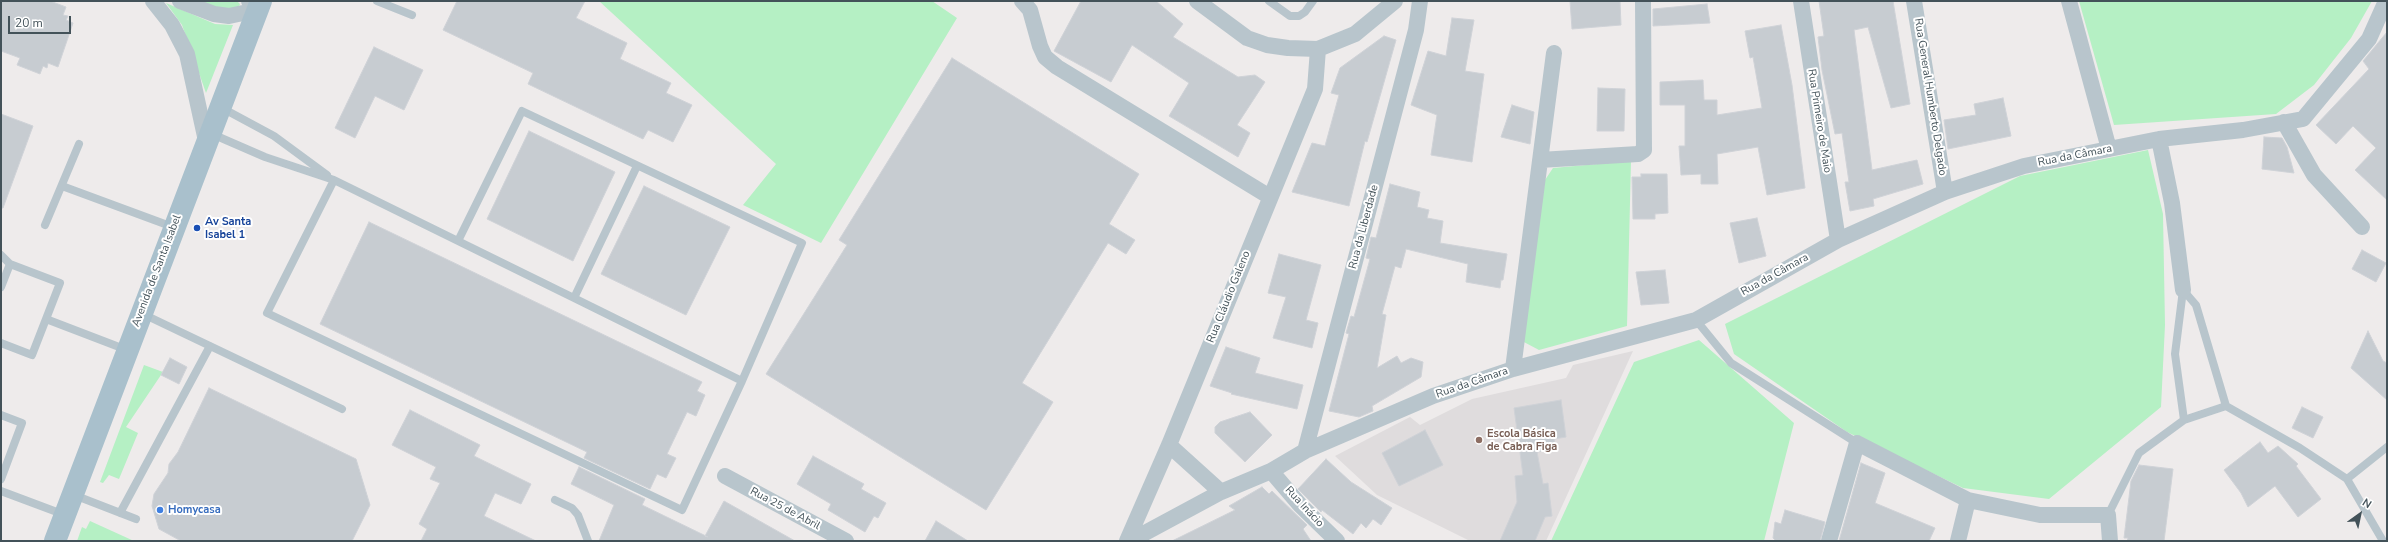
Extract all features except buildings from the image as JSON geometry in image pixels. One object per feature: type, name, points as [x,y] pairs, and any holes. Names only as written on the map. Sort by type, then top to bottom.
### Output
[{"type":"main road","name":"Avenida de Santa Isabel","points":[[55,541],[74,495],[127,350],[220,106],[256,4]]},
{"type":"street","points":[[153,1],[172,25],[187,54],[208,137]]},
{"type":"street","points":[[180,1],[214,14],[229,16],[256,4]]},
{"type":"street","points":[[1022,1],[1030,10],[1040,46],[1045,57],[1057,67],[1270,197]]},
{"type":"street","points":[[1197,1],[1247,38],[1288,48],[1318,49],[1360,31],[1395,1]]},
{"type":"street","name":"Rua da Liberdade","points":[[1305,451],[1416,30],[1420,1]]},
{"type":"street","points":[[1540,160],[1638,154],[1644,150],[1642,1]]},
{"type":"street","name":"Rua Primeiro de Maio","points":[[1801,1],[1838,240]]},
{"type":"street","name":"Rua General Humberto Delgado","points":[[1914,1],[1945,192]]},
{"type":"street","points":[[2069,1],[2109,149]]},
{"type":"street","name":"Rua da Câmara","points":[[1130,541],[1221,492],[1271,471],[1305,451],[1433,396],[1513,369],[1696,320],[1838,240],[1945,192],[2024,166],[2159,139],[2243,130],[2303,119],[2369,40],[2386,2]]},
{"type":"street","name":"Rua Cláudio Galeno","points":[[1126,541],[1169,445],[1315,89],[1318,49]]},
{"type":"street","points":[[1513,369],[1554,53]]},
{"type":"street","points":[[2284,122],[2314,175],[2362,227]]},
{"type":"street","points":[[2159,139],[2172,203],[2183,290]]},
{"type":"street","points":[[1829,541],[1857,443],[1968,500],[2040,515],[2108,515],[2110,541]]},
{"type":"street","points":[[1169,445],[1221,492]]},
{"type":"street","name":"Rua Inácio","points":[[1271,471],[1337,541]]},
{"type":"street","name":"Rua 25 de Abril","points":[[725,476],[846,541]]},
{"type":"street","points":[[1958,541],[1968,500]]},
{"type":"lane","points":[[377,1],[412,15]]},
{"type":"lane","points":[[1269,1],[1290,16],[1299,16],[1305,12],[1313,1]]},
{"type":"lane","points":[[220,106],[274,136],[334,180]]},
{"type":"lane","points":[[334,180],[267,313],[682,510],[742,381],[802,243],[522,111],[458,241]]},
{"type":"lane","points":[[208,137],[334,180],[742,381]]},
{"type":"lane","points":[[45,225],[79,144]]},
{"type":"lane","points":[[574,298],[637,166]]},
{"type":"lane","points":[[62,186],[174,227]]},
{"type":"lane","points":[[1,255],[10,264],[60,283],[32,354],[1,343]]},
{"type":"lane","points":[[1,287],[10,264]]},
{"type":"lane","points":[[2183,290],[2196,305],[2226,406],[2300,448],[2347,479],[2383,541]]},
{"type":"lane","points":[[2183,290],[2175,354],[2184,420]]},
{"type":"lane","points":[[141,313],[342,410]]},
{"type":"lane","points":[[46,319],[127,350]]},
{"type":"lane","points":[[1696,320],[1731,363],[1857,443]]},
{"type":"lane","points":[[120,514],[210,346]]},
{"type":"lane","points":[[2108,515],[2139,453],[2184,420],[2226,406]]},
{"type":"lane","points":[[1,415],[22,423],[1,479]]},
{"type":"lane","points":[[2347,479],[2387,447]]},
{"type":"lane","points":[[1,491],[66,515]]},
{"type":"lane","points":[[74,495],[136,519]]},
{"type":"lane","points":[[555,500],[572,508],[578,515],[588,541]]},
{"type":"shaded area","name":"Escola Básica de Cabra Figa","points":[[1633,351],[1546,541],[1470,541],[1377,495],[1335,456],[1410,417],[1420,425],[1472,399],[1566,378],[1573,365]]},
{"type":"green space","points":[[197,1],[237,1],[240,4],[238,9],[226,10]]},
{"type":"green space","points":[[599,1],[932,1],[957,18],[821,243],[743,205],[776,164]]},
{"type":"green space","points":[[2079,1],[2372,1],[2351,38],[2314,85],[2276,114],[2114,125]]},
{"type":"green space","points":[[166,3],[215,24],[233,25],[206,93],[182,25]]},
{"type":"green space","points":[[2148,150],[2163,214],[2165,325],[2161,407],[2049,499],[1963,488],[1847,432],[1734,354],[1725,324],[2020,176]]},
{"type":"green space","points":[[1631,161],[1627,326],[1539,350],[1522,341],[1545,180],[1553,168]]},
{"type":"green space","points":[[1699,340],[1794,423],[1764,541],[1551,541],[1634,362]]},
{"type":"green space","points":[[144,365],[163,372],[126,427],[138,433],[119,479],[109,475],[103,483],[100,482]]},
{"type":"green space","points":[[90,521],[134,541],[77,541],[82,527],[86,529]]},
{"type":"place","name":"Av Santa Isabel 1","points":[[197,228]]},
{"type":"place","name":"Escola Básica de Cabra Figa","points":[[1479,440]]},
{"type":"place","name":"Homycasa","points":[[160,510]]}]
